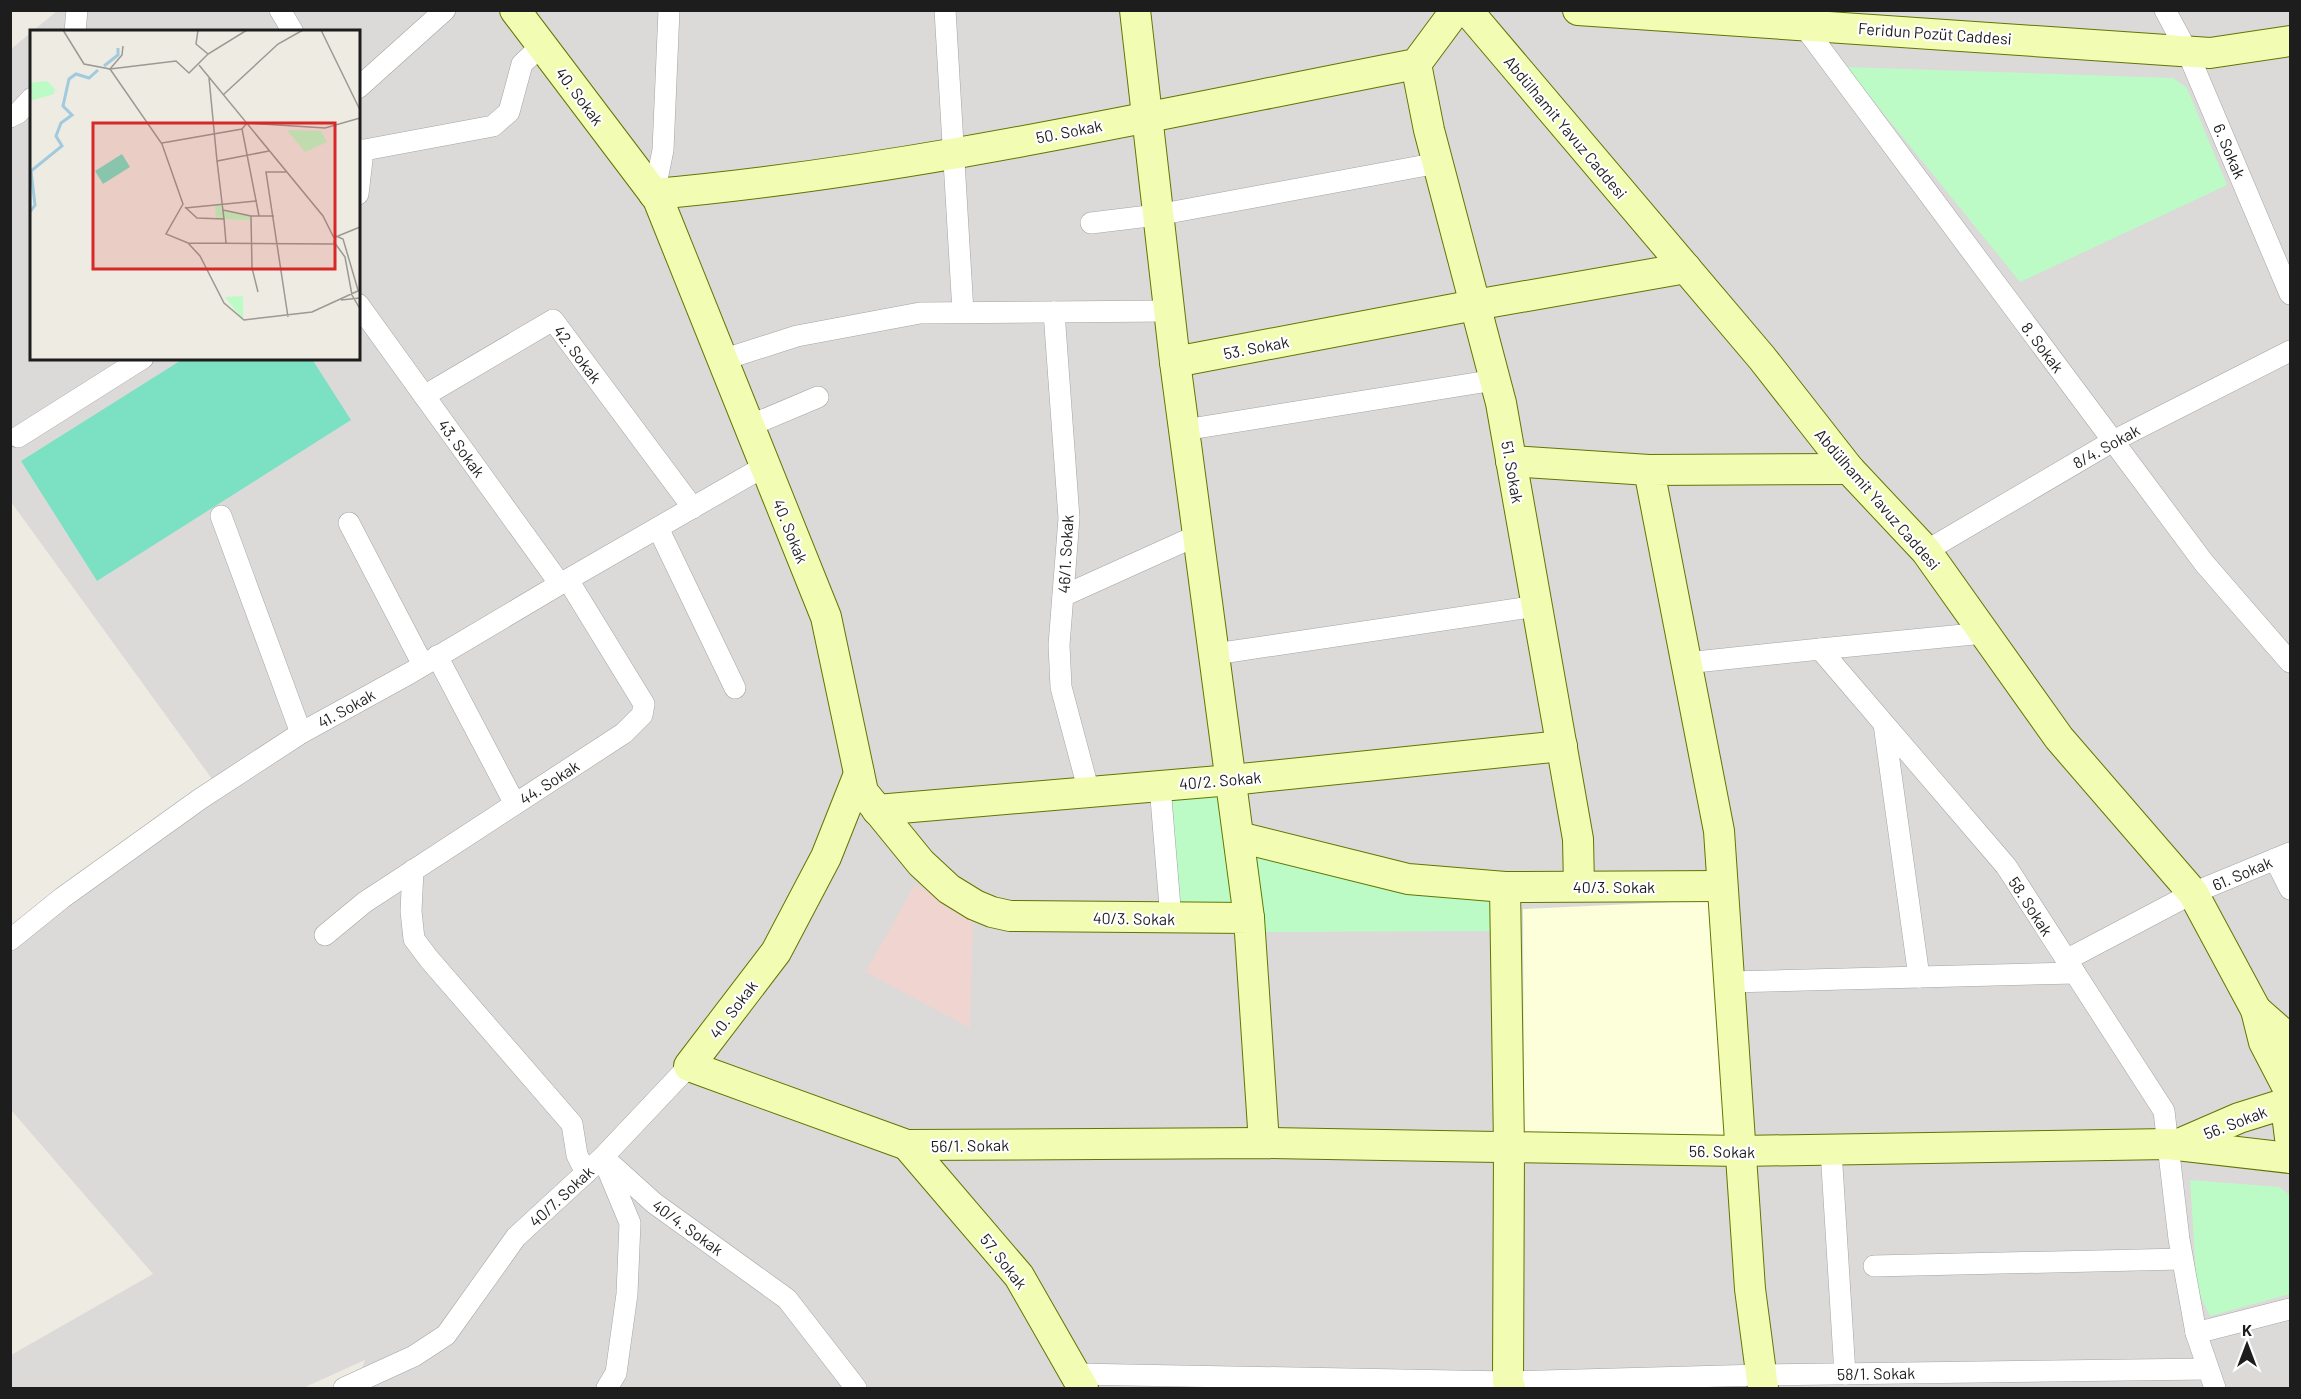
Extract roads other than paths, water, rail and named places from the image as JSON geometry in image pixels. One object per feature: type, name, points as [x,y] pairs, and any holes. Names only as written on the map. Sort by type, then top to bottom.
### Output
[{"type":"street","points":[[75,30],[77,10]]},
{"type":"street","points":[[280,10],[292,30]]},
{"type":"street","points":[[360,86],[445,10]]},
{"type":"street","name":"40. Sokak","points":[[515,10],[658,199],[826,617],[859,774],[826,857],[776,952],[689,1066]]},
{"type":"street","points":[[654,194],[663,150],[669,10]]},
{"type":"street","points":[[945,10],[963,312]]},
{"type":"street","points":[[1135,10],[1175,362],[1249,918],[1264,1143]]},
{"type":"street","points":[[1416,64],[1456,10]]},
{"type":"street","name":"Abdülhamit Yavuz Caddesi","points":[[1467,10],[1762,358],[1849,469],[1926,551],[2059,738],[2193,893],[2256,1010],[2264,1042],[2290,1092]]},
{"type":"street","name":"Feridun Pozüt Caddesi","points":[[1578,10],[1771,17],[1803,25],[1893,21],[2210,53],[2290,41]]},
{"type":"street","name":"6. Sokak","points":[[2165,10],[2187,51],[2290,294]]},
{"type":"street","name":"8. Sokak","points":[[1803,25],[2204,563],[2283,642],[2290,662]]},
{"type":"street","points":[[360,150],[493,126],[509,112],[522,64],[542,45]]},
{"type":"street","name":"50. Sokak","points":[[654,194],[717,188],[912,162],[1416,64]]},
{"type":"street","name":"51. Sokak","points":[[1416,64],[1438,163],[1495,380],[1578,838],[1579,886]]},
{"type":"street","points":[[10,117],[18,114],[30,100]]},
{"type":"street","points":[[360,153],[362,160],[360,177]]},
{"type":"street","points":[[1091,223],[1157,215],[1438,163]]},
{"type":"street","name":"53. Sokak","points":[[1175,362],[1686,268]]},
{"type":"street","name":"43. Sokak","points":[[360,307],[564,582]]},
{"type":"street","points":[[722,360],[797,336],[920,313],[1169,311]]},
{"type":"street","name":"46/1. Sokak","points":[[1054,312],[1069,518],[1059,645],[1061,687],[1089,792]]},
{"type":"street","name":"42. Sokak","points":[[424,396],[553,321],[693,508]]},
{"type":"street","name":"8/4. Sokak","points":[[1926,551],[2113,441],[2290,351]]},
{"type":"street","points":[[18,437],[140,360]]},
{"type":"street","points":[[1184,430],[1495,380]]},
{"type":"street","points":[[749,426],[818,397]]},
{"type":"street","points":[[1511,461],[1648,470],[1849,469]]},
{"type":"street","name":"41. Sokak","points":[[220,516],[301,733],[430,661],[765,466]]},
{"type":"street","points":[[1648,470],[1719,831],[1750,1289],[1762,1382]]},
{"type":"street","points":[[349,523],[515,804]]},
{"type":"street","points":[[658,528],[735,688]]},
{"type":"street","points":[[1063,596],[1198,535]]},
{"type":"street","name":"44. Sokak","points":[[325,935],[365,902],[624,733],[642,715],[644,704],[564,582]]},
{"type":"street","points":[[1215,654],[1537,606]]},
{"type":"street","points":[[1686,663],[1984,633]]},
{"type":"street","name":"58. Sokak","points":[[1820,649],[2006,867],[2164,1110],[2174,1144],[2182,1258],[2196,1333],[2211,1379]]},
{"type":"street","points":[[1884,724],[1919,977]]},
{"type":"street","points":[[10,940],[62,898],[200,799],[301,733]]},
{"type":"street","name":"40/2. Sokak","points":[[877,810],[1231,780],[1562,746]]},
{"type":"street","name":"40/3. Sokak","points":[[859,774],[863,792],[934,877],[956,894],[992,912],[1010,916],[1249,918]]},
{"type":"street","points":[[1160,786],[1171,918]]},
{"type":"street","name":"40/3. Sokak","points":[[1239,837],[1408,879],[1505,887],[1722,886]]},
{"type":"street","points":[[2283,856],[2290,889]]},
{"type":"street","name":"61. Sokak","points":[[2071,967],[2193,893],[2283,856]]},
{"type":"street","points":[[413,870],[411,911],[414,939],[572,1124],[577,1155],[586,1173]]},
{"type":"street","points":[[1505,887],[1509,1147],[1509,1385]]},
{"type":"street","points":[[1729,982],[1919,977],[2071,967]]},
{"type":"street","name":"Abdülhamit Yavuz Caddesi","points":[[2256,1010],[2281,1032],[2290,1044]]},
{"type":"street","points":[[603,1157],[689,1066]]},
{"type":"street","name":"56/1. Sokak","points":[[689,1066],[907,1145],[1264,1143]]},
{"type":"street","name":"56. Sokak","points":[[2174,1144],[2239,1118],[2290,1102]]},
{"type":"street","points":[[2290,1108],[2288,1122],[2290,1138]]},
{"type":"street","name":"56. Sokak","points":[[1264,1143],[1740,1151],[2174,1144],[2290,1158]]},
{"type":"street","name":"57. Sokak","points":[[907,1145],[1019,1276],[1080,1381]]},
{"type":"street","points":[[1831,1150],[1845,1374]]},
{"type":"street","name":"40/7. Sokak","points":[[344,1389],[414,1356],[446,1335],[516,1237],[603,1157],[630,1223],[627,1294],[615,1373],[607,1389]]},
{"type":"street","name":"40/4. Sokak","points":[[603,1157],[654,1203],[787,1299],[856,1389]]},
{"type":"street","points":[[1874,1266],[2182,1258]]},
{"type":"street","points":[[2196,1333],[2290,1309]]},
{"type":"street","name":"58/1. Sokak","points":[[1080,1381],[1509,1385],[1762,1382],[1845,1374],[2211,1379]]}]
